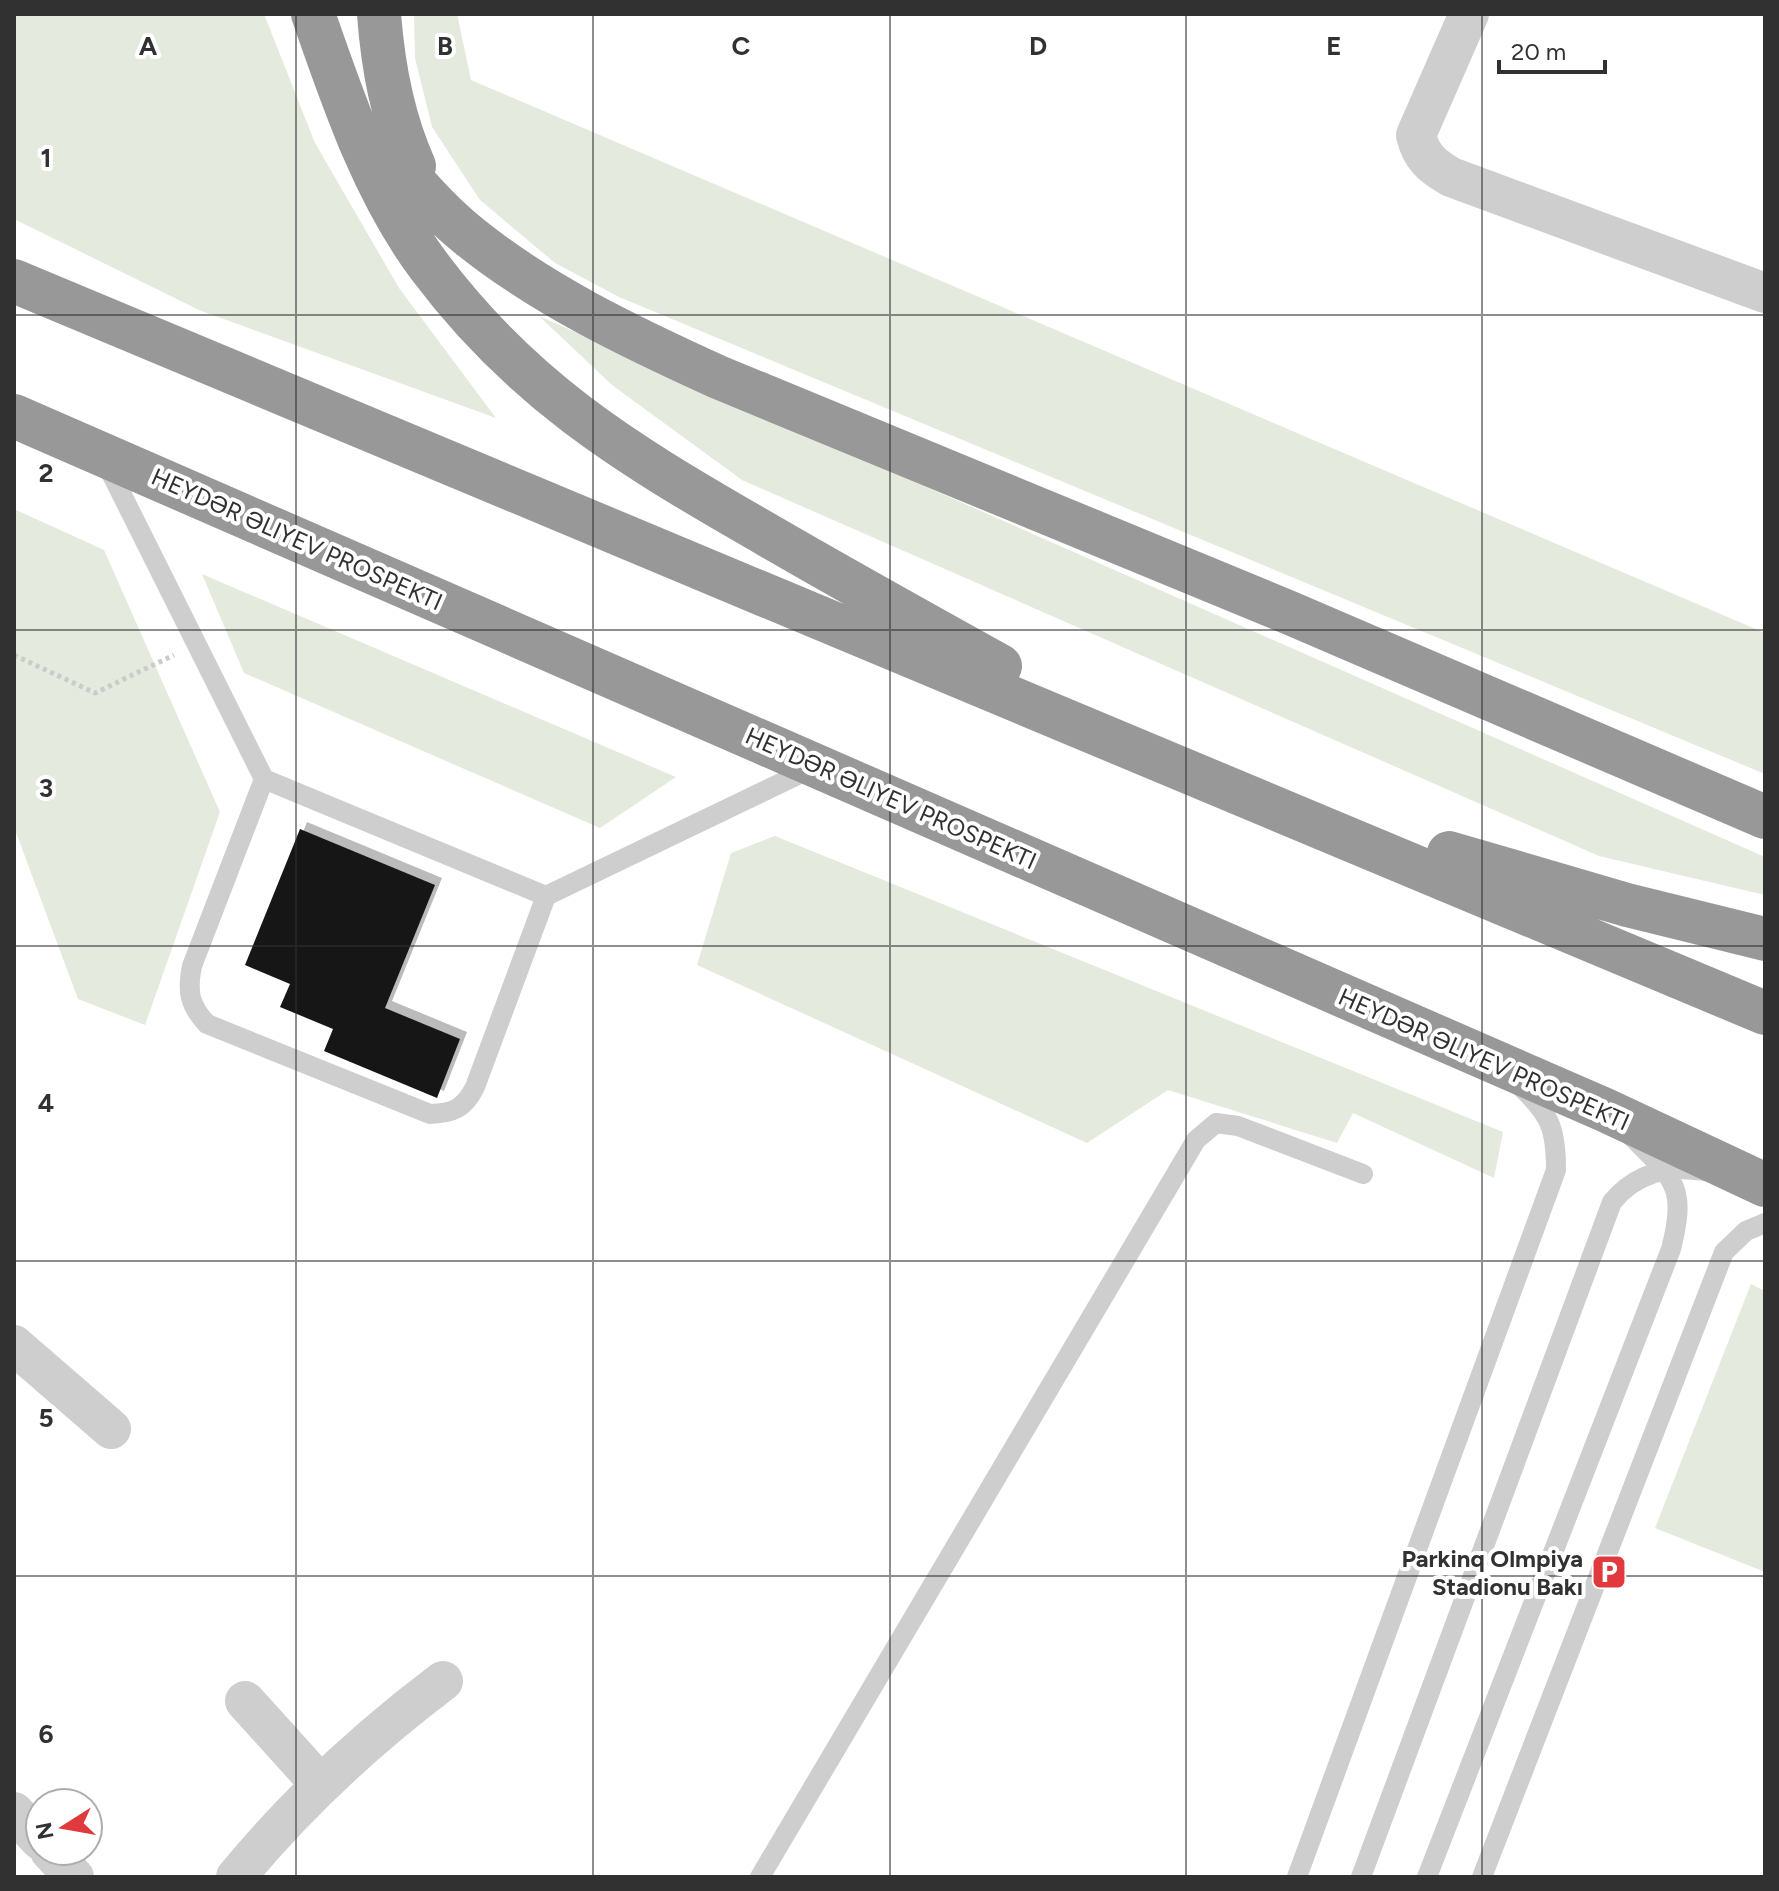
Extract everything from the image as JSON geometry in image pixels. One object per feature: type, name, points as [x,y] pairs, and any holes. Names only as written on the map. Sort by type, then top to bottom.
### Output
[{"type":"highway","points":[[313,14],[334,72],[393,209],[428,265],[483,333],[566,409],[670,478],[1179,767],[1499,869],[1765,939]]},
{"type":"highway","points":[[379,14],[383,59],[393,109],[412,162],[434,203]]},
{"type":"highway","points":[[334,72],[368,126],[434,203],[468,235],[520,273],[641,342],[705,372],[1290,613],[1765,817]]},
{"type":"highway","points":[[14,281],[1765,1013]]},
{"type":"highway","name":"HEYDƏR ƏLIYEV PROSPEKTI","points":[[14,416],[817,765],[1498,1066],[1605,1110],[1765,1186]]},
{"type":"street","points":[[1469,14],[1416,135],[1419,150],[1431,165],[1451,177],[1765,293]]},
{"type":"street","points":[[14,1345],[111,1429]]},
{"type":"street","points":[[236,1877],[320,1784],[386,1724],[443,1681]]},
{"type":"street","points":[[245,1701],[320,1784]]},
{"type":"lane","points":[[101,454],[264,779],[546,896]]},
{"type":"lane","points":[[264,779],[192,966],[187,988],[193,1009],[207,1024],[430,1114],[451,1113],[467,1103],[546,896],[817,765]]},
{"type":"lane","points":[[1297,1877],[1556,1170],[1556,1133],[1540,1105],[1498,1066]]},
{"type":"lane","points":[[1427,1877],[1671,1249],[1680,1215],[1679,1197],[1663,1170],[1605,1110]]},
{"type":"lane","points":[[760,1877],[1196,1140],[1216,1123],[1238,1126],[1363,1174]]},
{"type":"lane","points":[[1361,1877],[1612,1202],[1627,1183],[1663,1170],[1701,1170],[1765,1186]]},
{"type":"lane","points":[[1482,1877],[1724,1252],[1746,1231],[1765,1223]]},
{"type":"path","points":[[14,655],[95,693],[197,644]]},
{"type":"shaded area","points":[[14,14],[264,14],[315,143],[399,288],[496,418],[199,310],[14,219]]},
{"type":"shaded area","points":[[414,14],[457,14],[471,80],[1765,633],[1765,774],[619,297],[555,263],[480,200],[432,127],[415,58]]},
{"type":"shaded area","points":[[539,316],[1765,857],[1765,895],[1599,856],[742,480],[612,385]]},
{"type":"shaded area","points":[[14,509],[104,550],[220,812],[145,1025],[78,999],[14,827]]},
{"type":"shaded area","points":[[202,574],[676,777],[600,828],[244,673]]},
{"type":"shaded area","points":[[775,836],[1503,1132],[1494,1178],[1353,1113],[1337,1143],[1168,1090],[1087,1143],[697,965],[731,853]]},
{"type":"shaded area","points":[[1751,1284],[1765,1291],[1765,1572],[1655,1528]]},
{"type":"building","points":[[300,829],[435,885],[385,1008],[460,1039],[437,1098],[324,1051],[333,1029],[280,1007],[290,984],[245,965]]},
{"type":"place","name":"Parkinq Olmpiya Stadionu Bakı","points":[[1609,1572]]}]
